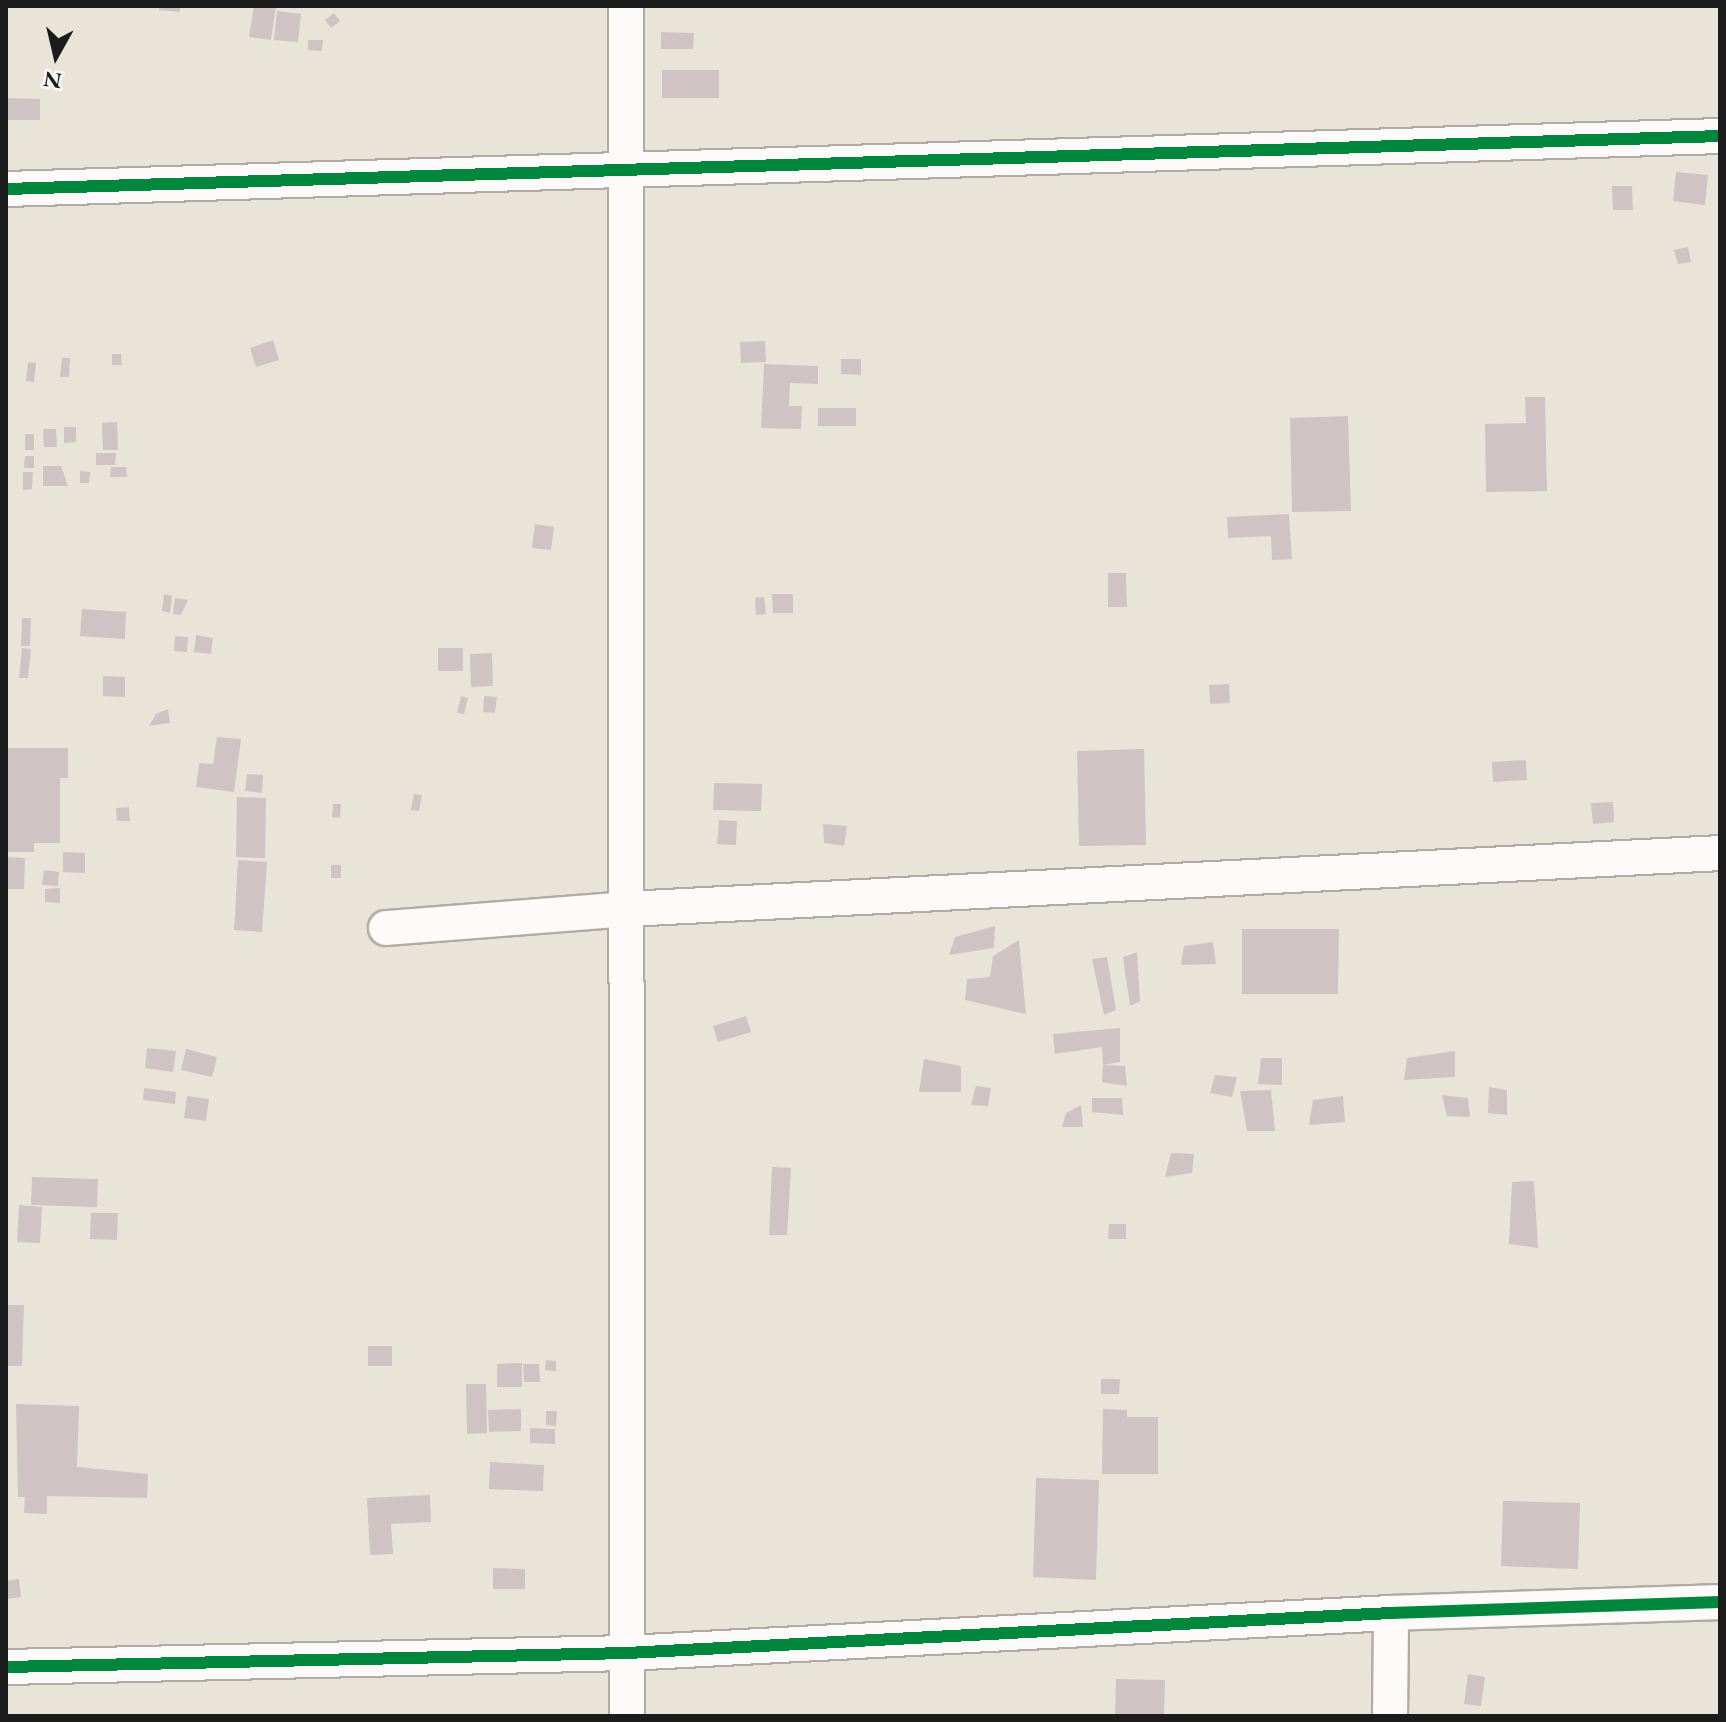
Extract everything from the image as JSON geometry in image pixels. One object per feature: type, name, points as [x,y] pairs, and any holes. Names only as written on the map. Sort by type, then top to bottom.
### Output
[{"type":"street","points":[[626,6],[627,1716]]},
{"type":"street","points":[[6,189],[1720,136]]},
{"type":"street","points":[[386,928],[627,909],[1720,853]]},
{"type":"street","points":[[6,1667],[627,1653],[1391,1613],[1720,1602]]},
{"type":"street","points":[[1390,1716],[1391,1613]]},
{"type":"building","points":[[160,6],[180,6],[180,12],[159,10]]},
{"type":"building","points":[[254,6],[276,6],[271,40],[249,37]]},
{"type":"building","points":[[277,11],[301,14],[298,42],[274,40]]},
{"type":"building","points":[[334,13],[340,21],[331,28],[325,20]]},
{"type":"building","points":[[661,32],[694,33],[693,49],[661,49]]},
{"type":"building","points":[[308,40],[323,40],[322,51],[308,50]]},
{"type":"building","points":[[662,70],[719,70],[719,98],[662,98]]},
{"type":"building","points":[[6,98],[40,99],[40,120],[6,120]]},
{"type":"building","points":[[1676,172],[1708,175],[1705,205],[1673,201]]},
{"type":"building","points":[[1612,186],[1632,186],[1633,210],[1613,210]]},
{"type":"building","points":[[1688,247],[1691,262],[1678,264],[1674,250]]},
{"type":"building","points":[[273,340],[279,360],[256,367],[250,348]]},
{"type":"building","points":[[765,341],[766,362],[741,363],[740,342]]},
{"type":"building","points":[[112,354],[121,354],[122,365],[112,365]]},
{"type":"building","points":[[62,358],[70,358],[69,377],[60,377]]},
{"type":"building","points":[[841,359],[861,359],[861,375],[841,374]]},
{"type":"building","points":[[28,362],[36,363],[34,382],[26,381]]},
{"type":"building","points":[[764,364],[818,366],[818,384],[790,383],[789,406],[802,406],[801,429],[761,428]]},
{"type":"building","points":[[1525,397],[1545,397],[1547,491],[1486,492],[1485,424],[1526,423]]},
{"type":"building","points":[[818,408],[856,408],[856,426],[818,426]]},
{"type":"building","points":[[1348,416],[1351,511],[1292,512],[1290,418]]},
{"type":"building","points":[[117,422],[118,450],[103,450],[102,423]]},
{"type":"building","points":[[64,427],[76,427],[76,442],[64,443]]},
{"type":"building","points":[[43,429],[56,429],[57,447],[44,447]]},
{"type":"building","points":[[25,434],[34,434],[34,450],[25,450]]},
{"type":"building","points":[[96,453],[116,453],[115,465],[96,465]]},
{"type":"building","points":[[25,456],[34,456],[34,468],[24,468]]},
{"type":"building","points":[[43,466],[61,466],[68,486],[43,486]]},
{"type":"building","points":[[111,467],[126,467],[127,477],[110,477]]},
{"type":"building","points":[[80,471],[90,472],[89,483],[80,483]]},
{"type":"building","points":[[23,472],[33,472],[32,489],[23,490]]},
{"type":"building","points":[[1289,514],[1292,559],[1272,560],[1271,536],[1228,538],[1227,517]]},
{"type":"building","points":[[535,524],[554,527],[551,550],[532,548]]},
{"type":"building","points":[[1108,573],[1126,573],[1127,607],[1108,607]]},
{"type":"building","points":[[164,594],[172,596],[170,613],[162,611]]},
{"type":"building","points":[[772,594],[793,594],[793,613],[773,613]]},
{"type":"building","points":[[764,597],[766,614],[756,615],[755,598]]},
{"type":"building","points":[[175,598],[188,600],[181,615],[173,614]]},
{"type":"building","points":[[82,609],[126,612],[125,639],[80,636]]},
{"type":"building","points":[[22,618],[31,618],[30,646],[21,646]]},
{"type":"building","points":[[196,635],[213,638],[211,654],[194,652]]},
{"type":"building","points":[[175,636],[188,637],[187,652],[174,651]]},
{"type":"building","points":[[22,648],[31,649],[28,678],[19,678]]},
{"type":"building","points":[[438,648],[463,648],[463,671],[438,671]]},
{"type":"building","points":[[492,653],[493,686],[471,687],[470,654]]},
{"type":"building","points":[[103,676],[125,677],[125,697],[103,696]]},
{"type":"building","points":[[1229,684],[1230,703],[1210,704],[1209,685]]},
{"type":"building","points":[[461,696],[468,698],[464,714],[457,713]]},
{"type":"building","points":[[484,696],[497,697],[495,713],[483,712]]},
{"type":"building","points":[[168,709],[170,723],[149,726],[156,714]]},
{"type":"building","points":[[217,737],[241,739],[234,792],[196,787],[199,763],[213,764]]},
{"type":"building","points":[[6,748],[68,748],[68,778],[60,778],[60,843],[34,843],[34,852],[6,852]]},
{"type":"building","points":[[1144,749],[1146,845],[1079,846],[1077,751]]},
{"type":"building","points":[[1526,760],[1527,780],[1493,782],[1492,762]]},
{"type":"building","points":[[247,774],[263,775],[262,793],[245,791]]},
{"type":"building","points":[[714,783],[762,784],[761,811],[713,810]]},
{"type":"building","points":[[414,794],[422,795],[419,811],[411,810]]},
{"type":"building","points":[[237,797],[266,798],[265,858],[236,857]]},
{"type":"building","points":[[1613,802],[1614,822],[1593,824],[1591,803]]},
{"type":"building","points":[[333,804],[341,804],[340,818],[332,817]]},
{"type":"building","points":[[129,807],[130,821],[117,821],[116,808]]},
{"type":"building","points":[[719,820],[737,821],[736,845],[717,844]]},
{"type":"building","points":[[823,824],[847,826],[844,846],[824,843]]},
{"type":"building","points":[[63,852],[85,853],[85,873],[63,872]]},
{"type":"building","points":[[6,857],[25,858],[24,889],[6,889]]},
{"type":"building","points":[[238,860],[267,862],[262,932],[234,930]]},
{"type":"building","points":[[331,865],[341,865],[341,878],[331,878]]},
{"type":"building","points":[[44,870],[59,872],[58,886],[42,885]]},
{"type":"building","points":[[60,888],[60,903],[45,902],[45,889]]},
{"type":"building","points":[[995,926],[994,948],[949,955],[955,937]]},
{"type":"building","points":[[1242,929],[1339,929],[1338,994],[1242,994]]},
{"type":"building","points":[[1019,940],[1026,1014],[965,1000],[967,979],[990,977],[993,956]]},
{"type":"building","points":[[1213,942],[1216,964],[1181,965],[1184,946]]},
{"type":"building","points":[[1137,952],[1140,1001],[1130,1006],[1123,957]]},
{"type":"building","points":[[1107,957],[1116,1010],[1104,1015],[1092,959]]},
{"type":"building","points":[[746,1016],[751,1032],[718,1042],[713,1026]]},
{"type":"building","points":[[1120,1028],[1120,1062],[1103,1065],[1102,1047],[1055,1054],[1053,1034]]},
{"type":"building","points":[[147,1048],[176,1051],[173,1072],[145,1068]]},
{"type":"building","points":[[186,1049],[217,1057],[212,1077],[181,1070]]},
{"type":"building","points":[[1455,1051],[1455,1077],[1404,1080],[1407,1058]]},
{"type":"building","points":[[1261,1058],[1282,1058],[1282,1085],[1258,1084]]},
{"type":"building","points":[[924,1059],[961,1066],[961,1092],[919,1092]]},
{"type":"building","points":[[1103,1065],[1125,1066],[1127,1086],[1102,1082]]},
{"type":"building","points":[[1215,1075],[1237,1077],[1232,1097],[1210,1093]]},
{"type":"building","points":[[976,1086],[991,1088],[988,1106],[971,1105]]},
{"type":"building","points":[[1489,1087],[1507,1090],[1507,1115],[1488,1113]]},
{"type":"building","points":[[144,1088],[176,1092],[175,1104],[143,1100]]},
{"type":"building","points":[[1271,1090],[1275,1131],[1247,1131],[1240,1091]]},
{"type":"building","points":[[1442,1095],[1468,1098],[1470,1117],[1447,1116]]},
{"type":"building","points":[[187,1096],[209,1099],[206,1121],[184,1118]]},
{"type":"building","points":[[1343,1096],[1345,1122],[1309,1125],[1313,1100]]},
{"type":"building","points":[[1092,1098],[1122,1098],[1123,1115],[1092,1112]]},
{"type":"building","points":[[1081,1105],[1083,1127],[1062,1127],[1066,1113]]},
{"type":"building","points":[[1171,1153],[1194,1154],[1192,1173],[1165,1177]]},
{"type":"building","points":[[772,1167],[791,1168],[787,1235],[769,1235]]},
{"type":"building","points":[[32,1177],[98,1179],[97,1207],[31,1205]]},
{"type":"building","points":[[1534,1181],[1538,1248],[1509,1244],[1512,1182]]},
{"type":"building","points":[[19,1205],[42,1207],[40,1243],[17,1242]]},
{"type":"building","points":[[91,1213],[118,1213],[117,1240],[90,1239]]},
{"type":"building","points":[[1109,1224],[1126,1224],[1126,1239],[1108,1239]]},
{"type":"building","points":[[6,1305],[24,1305],[22,1366],[6,1366]]},
{"type":"building","points":[[368,1346],[392,1346],[392,1366],[368,1366]]},
{"type":"building","points":[[546,1360],[556,1361],[556,1371],[545,1370]]},
{"type":"building","points":[[522,1363],[522,1387],[497,1387],[497,1364]]},
{"type":"building","points":[[523,1364],[539,1364],[540,1382],[524,1382]]},
{"type":"building","points":[[1101,1379],[1120,1379],[1119,1394],[1101,1394]]},
{"type":"building","points":[[466,1384],[486,1384],[487,1433],[467,1434]]},
{"type":"building","points":[[16,1404],[79,1406],[77,1467],[148,1474],[147,1498],[47,1496],[47,1514],[24,1513],[25,1497],[18,1497]]},
{"type":"building","points":[[521,1409],[521,1431],[489,1432],[488,1410]]},
{"type":"building","points":[[1103,1409],[1127,1410],[1127,1417],[1158,1417],[1158,1474],[1102,1474]]},
{"type":"building","points":[[546,1411],[557,1411],[556,1426],[546,1425]]},
{"type":"building","points":[[530,1428],[555,1429],[555,1444],[530,1443]]},
{"type":"building","points":[[490,1462],[544,1465],[543,1491],[489,1489]]},
{"type":"building","points":[[1036,1478],[1099,1480],[1096,1580],[1033,1577]]},
{"type":"building","points":[[430,1495],[431,1522],[391,1524],[393,1554],[370,1555],[367,1498]]},
{"type":"building","points":[[1503,1501],[1580,1503],[1578,1569],[1501,1566]]},
{"type":"building","points":[[493,1568],[525,1569],[525,1589],[493,1589]]},
{"type":"building","points":[[19,1579],[21,1597],[6,1599],[6,1581]]},
{"type":"building","points":[[1468,1674],[1485,1677],[1481,1706],[1464,1704]]},
{"type":"building","points":[[1116,1679],[1165,1680],[1164,1716],[1115,1716]]},
{"type":"cycle path","points":[[6,189],[1720,136]]},
{"type":"cycle path","points":[[6,1667],[627,1653],[1391,1613],[1720,1602]]}]
